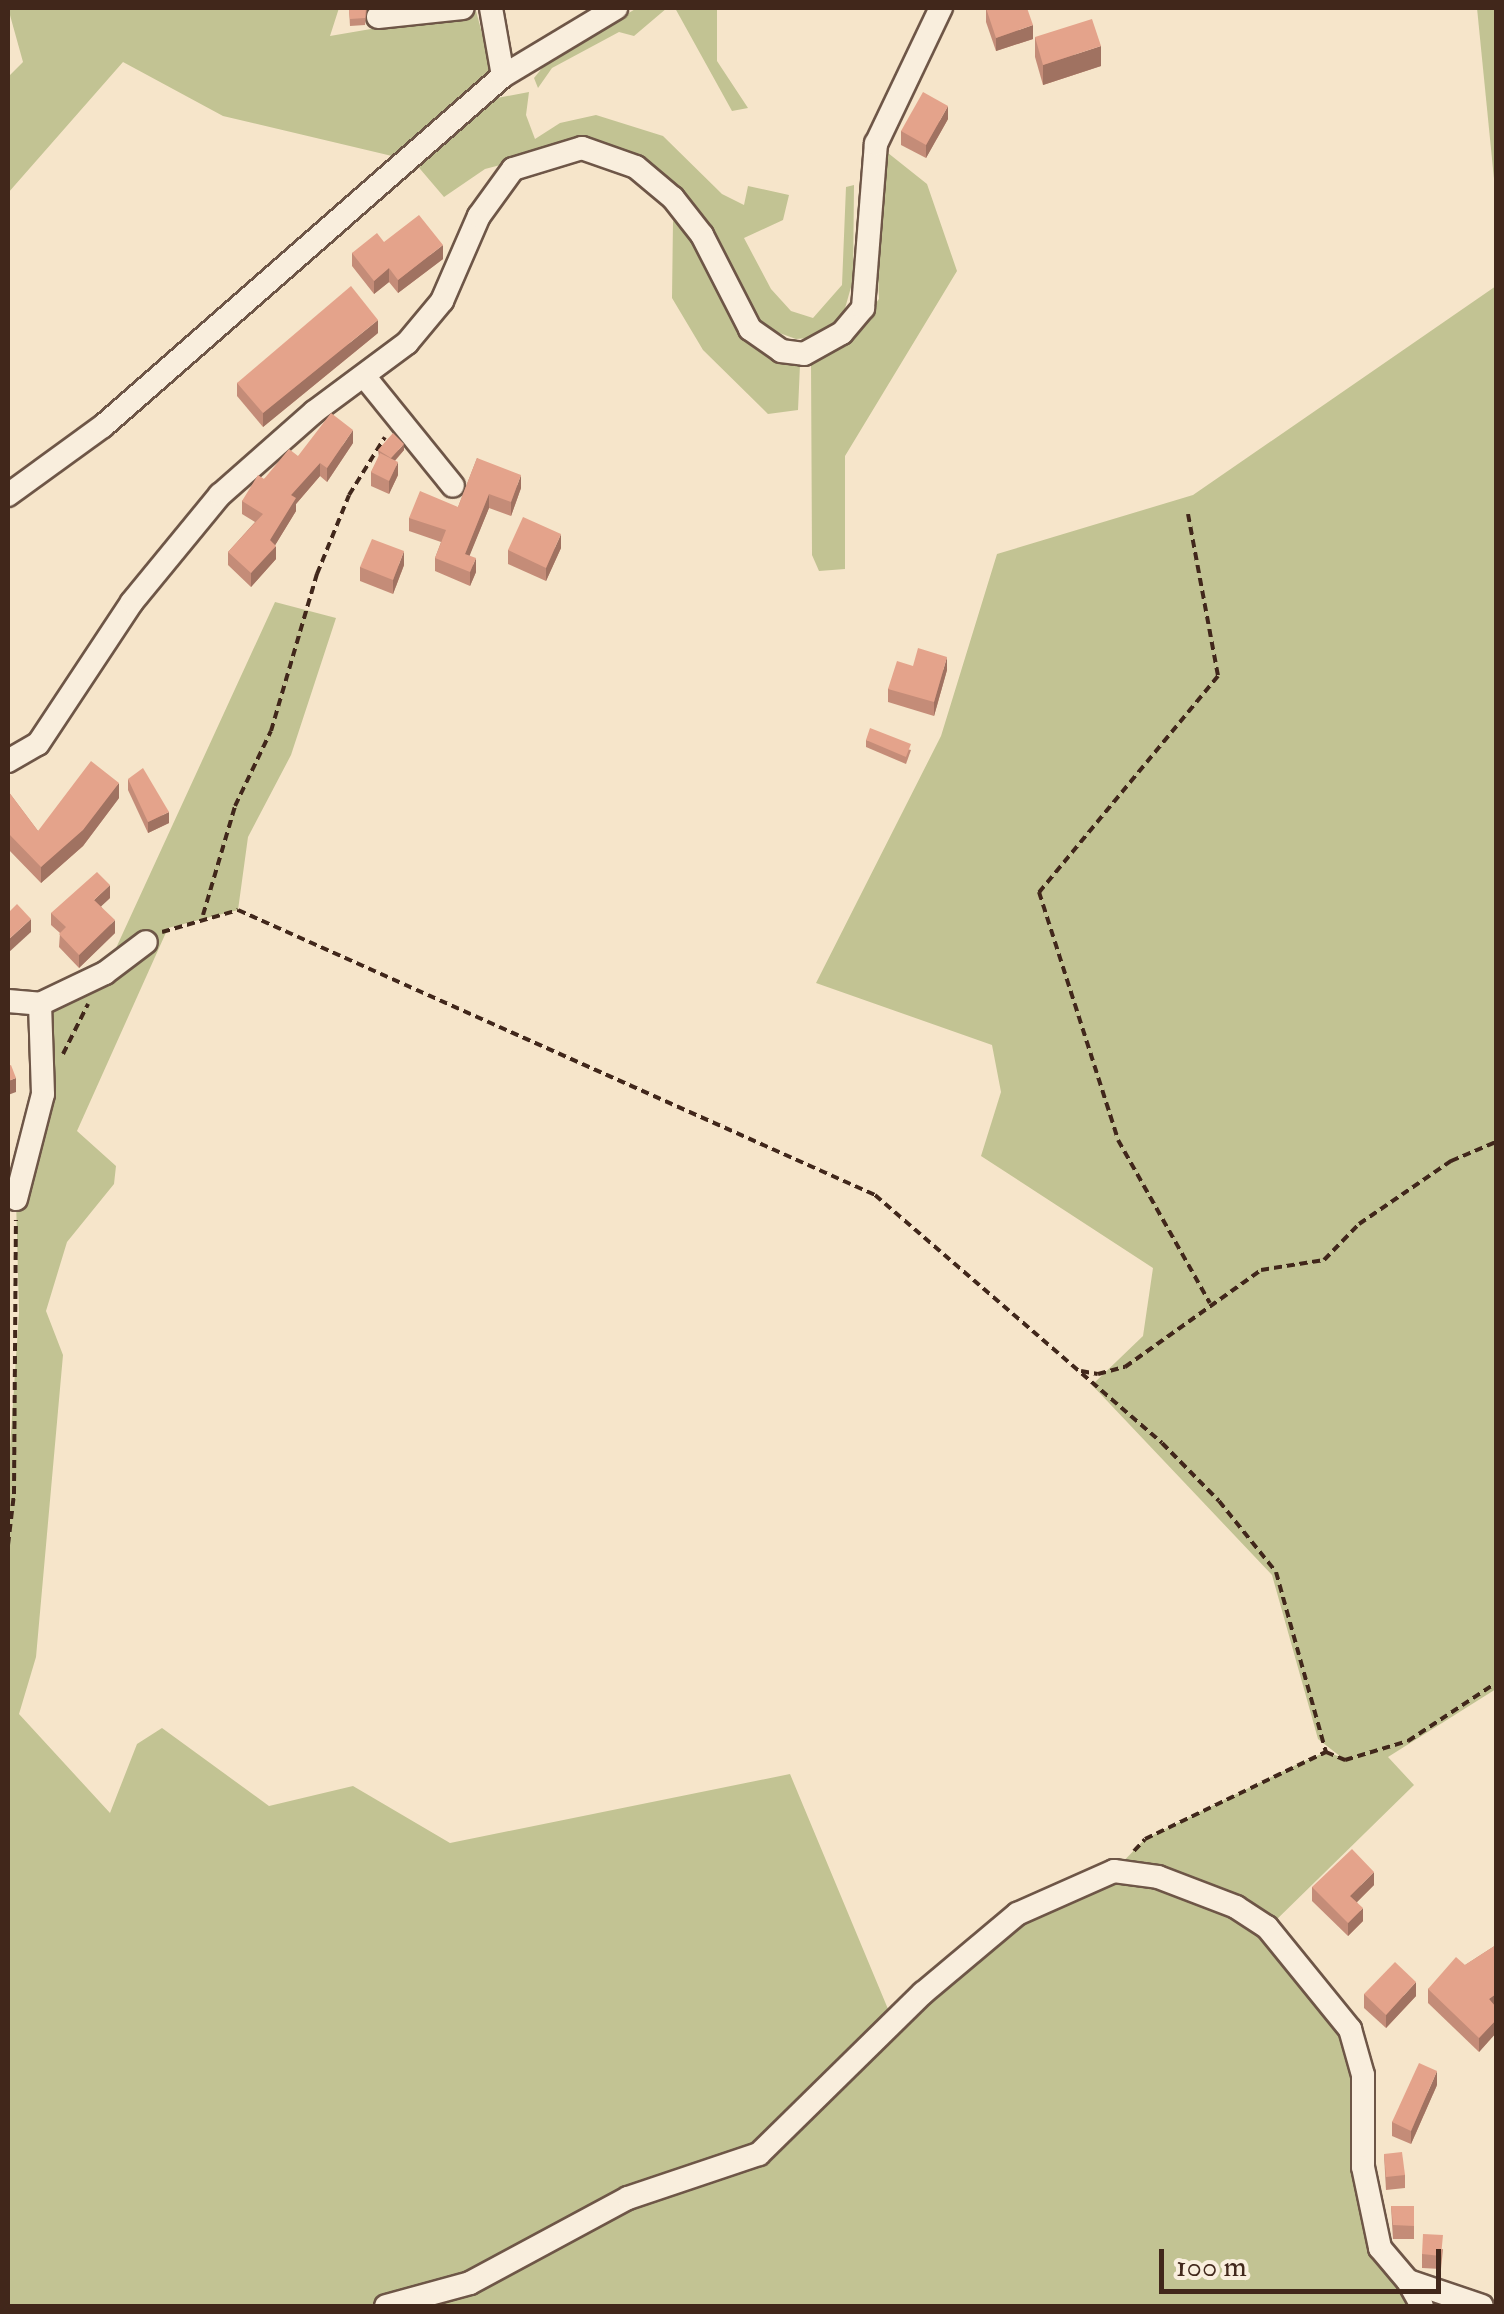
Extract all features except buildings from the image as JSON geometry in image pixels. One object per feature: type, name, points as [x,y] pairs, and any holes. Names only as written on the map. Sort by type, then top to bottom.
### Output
[{"type":"street","points":[[378,17],[463,8]]},
{"type":"street","points":[[491,8],[503,76]]},
{"type":"street","points":[[8,495],[103,426],[503,76],[616,8]]},
{"type":"street","points":[[8,761],[38,744],[132,602],[220,495],[407,343],[442,300],[479,216],[513,169],[582,148],[636,167],[673,198],[702,236],[750,329],[781,351],[804,354],[842,333],[863,308],[876,144],[941,8]]},
{"type":"street","points":[[364,376],[453,486]]},
{"type":"street","points":[[8,1001],[40,1004],[105,973],[146,942]]},
{"type":"street","points":[[16,1198],[43,1094],[40,1004]]},
{"type":"street","points":[[386,2306],[470,2283],[628,2198],[760,2154],[923,1993],[1017,1914],[1114,1871],[1158,1876],[1236,1906],[1267,1927],[1350,2028],[1363,2075],[1363,2167],[1380,2248],[1408,2281],[1422,2306]]},
{"type":"street","points":[[1408,2281],[1482,2306]]},
{"type":"path","points":[[204,916],[235,806],[271,731],[317,574],[349,494],[396,420]]},
{"type":"path","points":[[1188,514],[1218,676],[1039,892],[1118,1140],[1210,1303]]},
{"type":"path","points":[[146,942],[204,916],[238,910],[875,1195],[1162,1443],[1276,1572],[1326,1752]]},
{"type":"path","points":[[59,1062],[105,973]]},
{"type":"path","points":[[1076,1370],[1098,1374],[1125,1366],[1261,1270],[1324,1260],[1359,1224],[1451,1161],[1496,1142]]},
{"type":"path","points":[[8,1544],[14,1494],[16,1198]]},
{"type":"path","points":[[1114,1871],[1146,1839],[1326,1752],[1345,1760],[1408,1741],[1496,1683]]},
{"type":"green space","points":[[8,8],[339,8],[330,36],[476,11],[493,74],[392,156],[223,116],[123,62],[8,193],[8,77],[23,62]]},
{"type":"green space","points":[[637,8],[667,8],[634,36],[619,32],[552,68],[538,88],[534,78],[547,62]]},
{"type":"green space","points":[[675,8],[717,8],[717,61],[748,108],[732,111]]},
{"type":"green space","points":[[1477,8],[1496,8],[1496,199]]},
{"type":"green space","points":[[529,92],[526,115],[535,139],[560,123],[596,115],[663,136],[722,194],[744,205],[748,186],[789,195],[783,220],[744,238],[771,289],[791,311],[813,318],[842,285],[846,187],[854,185],[853,280],[844,312],[821,337],[796,339],[771,330],[746,308],[712,238],[622,153],[508,163],[485,169],[444,197],[415,163],[497,98]]},
{"type":"green space","points":[[883,149],[927,184],[957,271],[845,456],[845,569],[819,571],[812,555],[811,363],[844,346],[879,299],[876,219]]},
{"type":"green space","points":[[673,221],[688,227],[715,280],[800,365],[798,410],[768,414],[703,350],[672,298]]},
{"type":"green space","points":[[1496,286],[1496,1689],[1388,1757],[1414,1785],[1269,1927],[1349,2029],[1379,2248],[1409,2281],[1479,2306],[8,2306],[8,1478],[19,1312],[16,1199],[43,1092],[40,1004],[105,972],[275,602],[336,618],[291,755],[248,837],[238,910],[168,928],[77,1131],[116,1166],[114,1184],[67,1242],[46,1311],[63,1355],[36,1657],[19,1714],[110,1813],[137,1744],[162,1728],[269,1806],[353,1786],[450,1843],[790,1774],[893,2021],[1017,1914],[1114,1871],[1145,1839],[1298,1764],[1326,1752],[1341,1757],[1318,1739],[1272,1575],[1092,1385],[1143,1336],[1153,1268],[981,1156],[1001,1092],[992,1045],[816,983],[941,736],[997,554],[1193,495]]}]
